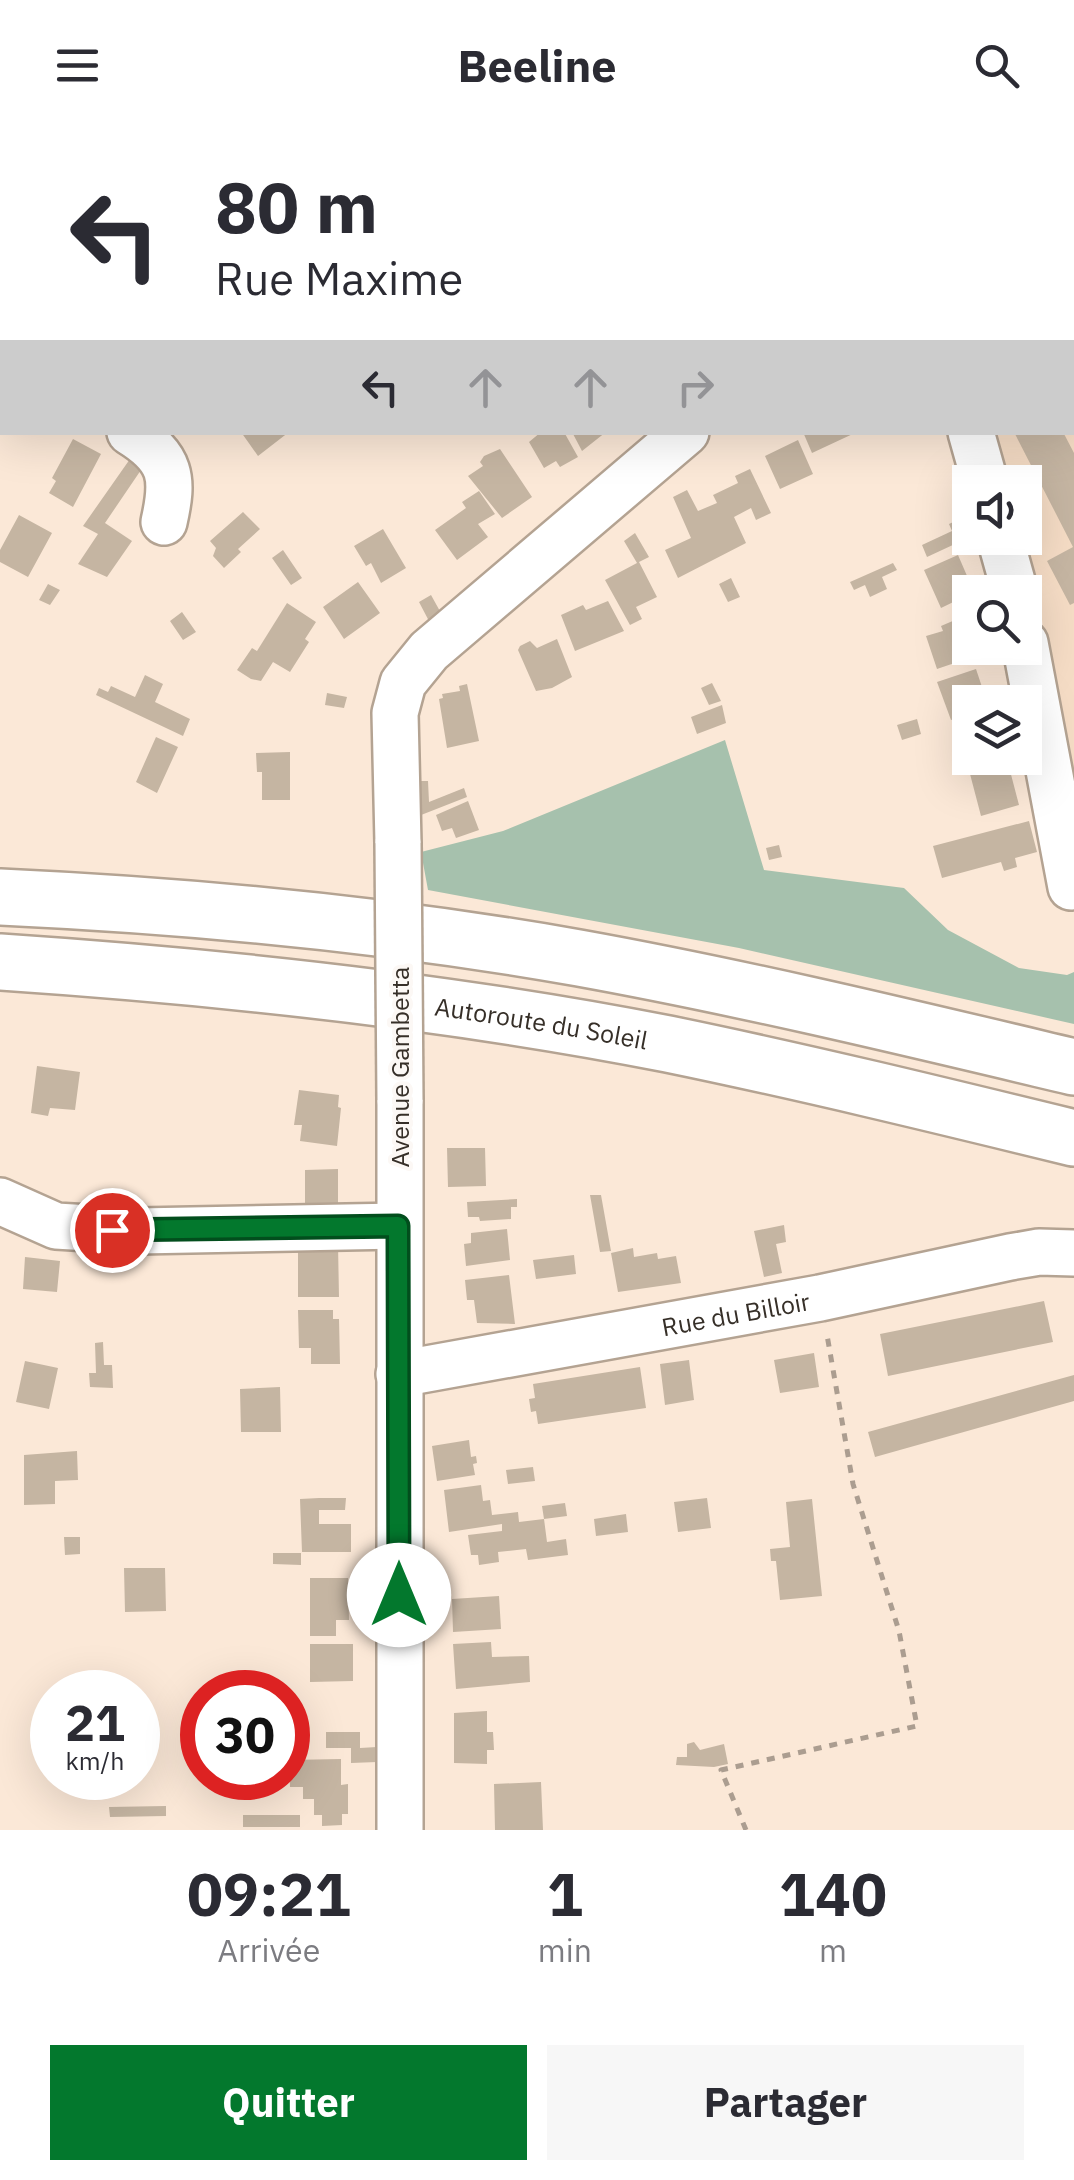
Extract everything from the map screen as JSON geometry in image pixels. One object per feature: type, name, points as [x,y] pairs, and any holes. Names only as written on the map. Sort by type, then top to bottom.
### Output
[{"type":"highway","points":[[0,897],[155,904],[445,937],[580,958],[818,1007],[1074,1067]]},
{"type":"highway","name":"Autoroute du Soleil","points":[[0,962],[314,990],[520,1018],[786,1069],[1074,1138]]},
{"type":"street","points":[[134,435],[163,463],[172,485],[164,522]]},
{"type":"street","name":"Avenue Gambetta","points":[[400,1830],[400,1100],[395,714],[403,682],[430,651],[682,435]]},
{"type":"street","points":[[972,435],[980,465]]},
{"type":"street","points":[[1029,665],[1071,887]]},
{"type":"street","points":[[0,1202],[56,1226],[139,1231],[398,1226]]},
{"type":"street","name":"Rue du Billoir","points":[[399,1374],[820,1298],[1010,1257],[1039,1252],[1074,1253]]},
{"type":"path","points":[[746,1830],[721,1770],[917,1726],[899,1631],[853,1484],[820,1298]]},
{"type":"shaded area","points":[[984,435],[1074,435],[1074,822],[1042,619],[1042,575],[1031,575],[1024,555],[1042,555],[1042,465],[994,465]]},
{"type":"green space","points":[[725,740],[764,870],[904,888],[948,930],[1019,968],[1067,975],[1074,972],[1074,1024],[739,948],[428,890],[421,852],[503,831]]},
{"type":"building","points":[[243,435],[285,435],[258,456]]},
{"type":"building","points":[[537,435],[566,435],[578,457],[560,467],[556,461],[544,468],[529,442]]},
{"type":"building","points":[[574,435],[602,435],[582,451]]},
{"type":"building","points":[[804,435],[851,435],[812,453]]},
{"type":"building","points":[[1016,435],[1065,435],[1074,453],[1074,603],[1070,605],[1047,561],[1073,547],[1042,487],[1042,465],[1031,465]]},
{"type":"building","points":[[73,439],[101,454],[73,507],[49,493],[56,481],[52,478]]},
{"type":"building","points":[[798,440],[813,474],[780,489],[765,456]]},
{"type":"building","points":[[500,449],[532,497],[502,518],[468,476],[483,466],[480,462],[484,456]]},
{"type":"building","points":[[130,459],[143,467],[105,523],[132,541],[107,577],[78,564],[98,534],[83,526]]},
{"type":"building","points":[[750,469],[771,513],[756,520],[751,508],[734,517],[746,543],[678,578],[665,550],[691,538],[673,497],[687,490],[698,511],[717,503],[713,495],[738,483],[735,476]]},
{"type":"building","points":[[479,491],[495,514],[478,524],[488,537],[457,560],[435,530],[466,508],[462,502]]},
{"type":"building","points":[[243,512],[260,529],[224,568],[213,556],[216,548],[210,541]]},
{"type":"building","points":[[19,515],[52,533],[28,577],[0,562],[0,550]]},
{"type":"building","points":[[383,529],[406,568],[381,583],[371,563],[366,566],[354,546]]},
{"type":"building","points":[[952,531],[952,545],[927,557],[922,545]]},
{"type":"building","points":[[635,533],[649,557],[639,562],[657,597],[636,607],[642,619],[630,625],[605,580],[637,563],[624,541]]},
{"type":"building","points":[[283,550],[302,578],[291,585],[272,558]]},
{"type":"building","points":[[958,555],[967,575],[952,575],[952,603],[941,608],[924,570]]},
{"type":"building","points":[[893,563],[897,570],[882,577],[887,589],[870,597],[865,585],[854,590],[850,582]]},
{"type":"building","points":[[731,578],[740,597],[728,602],[719,584]]},
{"type":"building","points":[[358,582],[380,613],[344,639],[323,607]]},
{"type":"building","points":[[48,584],[60,590],[50,605],[39,600]]},
{"type":"building","points":[[431,595],[441,613],[430,623],[419,602]]},
{"type":"building","points":[[608,601],[624,631],[575,651],[561,615],[583,605],[586,610]]},
{"type":"building","points":[[287,603],[316,622],[305,639],[309,642],[290,672],[273,662],[261,681],[251,679],[237,670],[252,648],[257,651]]},
{"type":"building","points":[[182,612],[196,632],[183,640],[170,621]]},
{"type":"building","points":[[952,621],[952,664],[937,669],[926,636],[943,631],[941,626]]},
{"type":"building","points":[[557,639],[572,677],[552,688],[536,691],[518,650],[530,641],[537,648]]},
{"type":"building","points":[[976,669],[981,685],[952,685],[951,720],[937,682]]},
{"type":"building","points":[[145,675],[163,684],[155,702],[190,719],[183,736],[96,695],[99,688],[108,692],[111,686],[135,697]]},
{"type":"building","points":[[712,683],[721,701],[709,705],[701,688]]},
{"type":"building","points":[[467,684],[479,741],[447,748],[439,699]]},
{"type":"building","points":[[327,693],[347,697],[344,708],[325,705]]},
{"type":"building","points":[[722,705],[726,723],[697,734],[691,717]]},
{"type":"building","points":[[917,719],[921,734],[902,740],[897,725]]},
{"type":"building","points":[[156,737],[178,747],[157,793],[136,782]]},
{"type":"building","points":[[290,752],[290,800],[262,800],[262,772],[257,772],[256,753]]},
{"type":"building","points":[[970,775],[1011,775],[1019,805],[981,816]]},
{"type":"building","points":[[416,781],[428,781],[429,802],[464,788],[467,797],[416,817]]},
{"type":"building","points":[[468,801],[479,830],[456,838],[452,828],[442,831],[436,815]]},
{"type":"building","points":[[1029,821],[1037,852],[1015,858],[1017,867],[1004,871],[1001,862],[942,878],[933,846]]},
{"type":"building","points":[[779,845],[782,857],[769,860],[766,848]]},
{"type":"building","points":[[37,1066],[80,1072],[75,1110],[50,1108],[48,1116],[31,1113]]},
{"type":"building","points":[[299,1090],[339,1095],[337,1146],[300,1141],[302,1125],[294,1125]]},
{"type":"building","points":[[447,1148],[485,1148],[486,1186],[448,1187]]},
{"type":"building","points":[[338,1169],[338,1206],[305,1206],[305,1170]]},
{"type":"building","points":[[590,1195],[601,1195],[611,1251],[600,1252]]},
{"type":"building","points":[[517,1199],[517,1207],[511,1207],[511,1219],[480,1221],[479,1217],[468,1217],[467,1202]]},
{"type":"building","points":[[784,1225],[786,1242],[776,1244],[782,1273],[764,1277],[754,1231]]},
{"type":"building","points":[[507,1229],[510,1260],[466,1266],[464,1244],[471,1243],[471,1233]]},
{"type":"building","points":[[298,1243],[338,1244],[339,1297],[298,1297]]},
{"type":"building","points":[[633,1248],[634,1257],[657,1253],[658,1259],[676,1256],[681,1283],[618,1292],[611,1253]]},
{"type":"building","points":[[574,1255],[576,1274],[536,1279],[533,1260]]},
{"type":"building","points":[[25,1257],[60,1261],[57,1292],[23,1289]]},
{"type":"building","points":[[509,1275],[515,1324],[477,1323],[474,1300],[467,1300],[465,1280]]},
{"type":"building","points":[[1044,1301],[1053,1342],[888,1376],[880,1334]]},
{"type":"building","points":[[298,1310],[333,1310],[333,1319],[339,1319],[340,1364],[311,1364],[311,1348],[299,1348]]},
{"type":"building","points":[[103,1342],[104,1365],[112,1365],[113,1388],[90,1387],[89,1373],[96,1373],[95,1343]]},
{"type":"building","points":[[814,1353],[819,1387],[780,1393],[774,1360]]},
{"type":"building","points":[[689,1360],[694,1400],[665,1405],[660,1364]]},
{"type":"building","points":[[25,1361],[58,1368],[49,1409],[16,1402]]},
{"type":"building","points":[[640,1367],[646,1408],[538,1424],[536,1411],[531,1412],[533,1384]]},
{"type":"building","points":[[1074,1375],[1074,1401],[875,1457],[868,1432]]},
{"type":"building","points":[[280,1387],[281,1432],[241,1432],[240,1389]]},
{"type":"building","points":[[469,1440],[471,1457],[476,1456],[475,1475],[437,1481],[432,1446]]},
{"type":"building","points":[[77,1451],[78,1480],[55,1481],[55,1504],[24,1505],[24,1455]]},
{"type":"building","points":[[533,1467],[535,1481],[508,1484],[506,1470]]},
{"type":"building","points":[[481,1485],[483,1501],[490,1500],[492,1515],[518,1512],[519,1522],[544,1519],[547,1542],[566,1539],[568,1555],[528,1560],[526,1549],[498,1552],[499,1562],[479,1565],[478,1555],[471,1555],[468,1535],[502,1531],[502,1524],[449,1532],[444,1490]]},
{"type":"building","points":[[346,1498],[345,1510],[319,1510],[319,1524],[351,1524],[351,1552],[302,1552],[300,1499]]},
{"type":"building","points":[[707,1498],[711,1528],[678,1532],[674,1502]]},
{"type":"building","points":[[812,1499],[822,1596],[780,1600],[776,1561],[771,1561],[770,1549],[790,1547],[786,1502]]},
{"type":"building","points":[[565,1503],[567,1516],[544,1519],[542,1506]]},
{"type":"building","points":[[626,1514],[628,1532],[596,1536],[594,1519]]},
{"type":"building","points":[[64,1537],[80,1537],[80,1554],[65,1555]]},
{"type":"building","points":[[273,1553],[301,1553],[301,1565],[273,1564]]},
{"type":"building","points":[[124,1568],[165,1568],[166,1611],[125,1612]]},
{"type":"building","points":[[310,1578],[348,1578],[349,1620],[336,1620],[336,1636],[310,1636]]},
{"type":"building","points":[[499,1596],[501,1629],[453,1632],[452,1599]]},
{"type":"building","points":[[491,1642],[492,1657],[529,1656],[530,1682],[456,1689],[453,1644]]},
{"type":"building","points":[[310,1644],[353,1644],[353,1681],[310,1682]]},
{"type":"building","points":[[487,1711],[487,1732],[493,1732],[494,1750],[487,1750],[487,1764],[454,1763],[454,1713]]},
{"type":"building","points":[[326,1732],[360,1732],[360,1748],[377,1747],[377,1762],[351,1763],[351,1748],[326,1748]]},
{"type":"building","points":[[694,1742],[700,1750],[724,1744],[728,1764],[676,1765],[677,1757],[687,1757],[687,1744]]},
{"type":"building","points":[[341,1759],[341,1785],[348,1784],[348,1814],[342,1814],[342,1825],[322,1826],[322,1815],[314,1815],[310,1760]]},
{"type":"building","points":[[541,1782],[543,1830],[495,1830],[494,1784]]},
{"type":"building","points":[[166,1806],[166,1816],[110,1817],[109,1807]]},
{"type":"building","points":[[243,1815],[300,1815],[300,1827],[243,1827]]},
{"type":"route","points":[[112,1230],[398,1226],[399,1595]]}]
